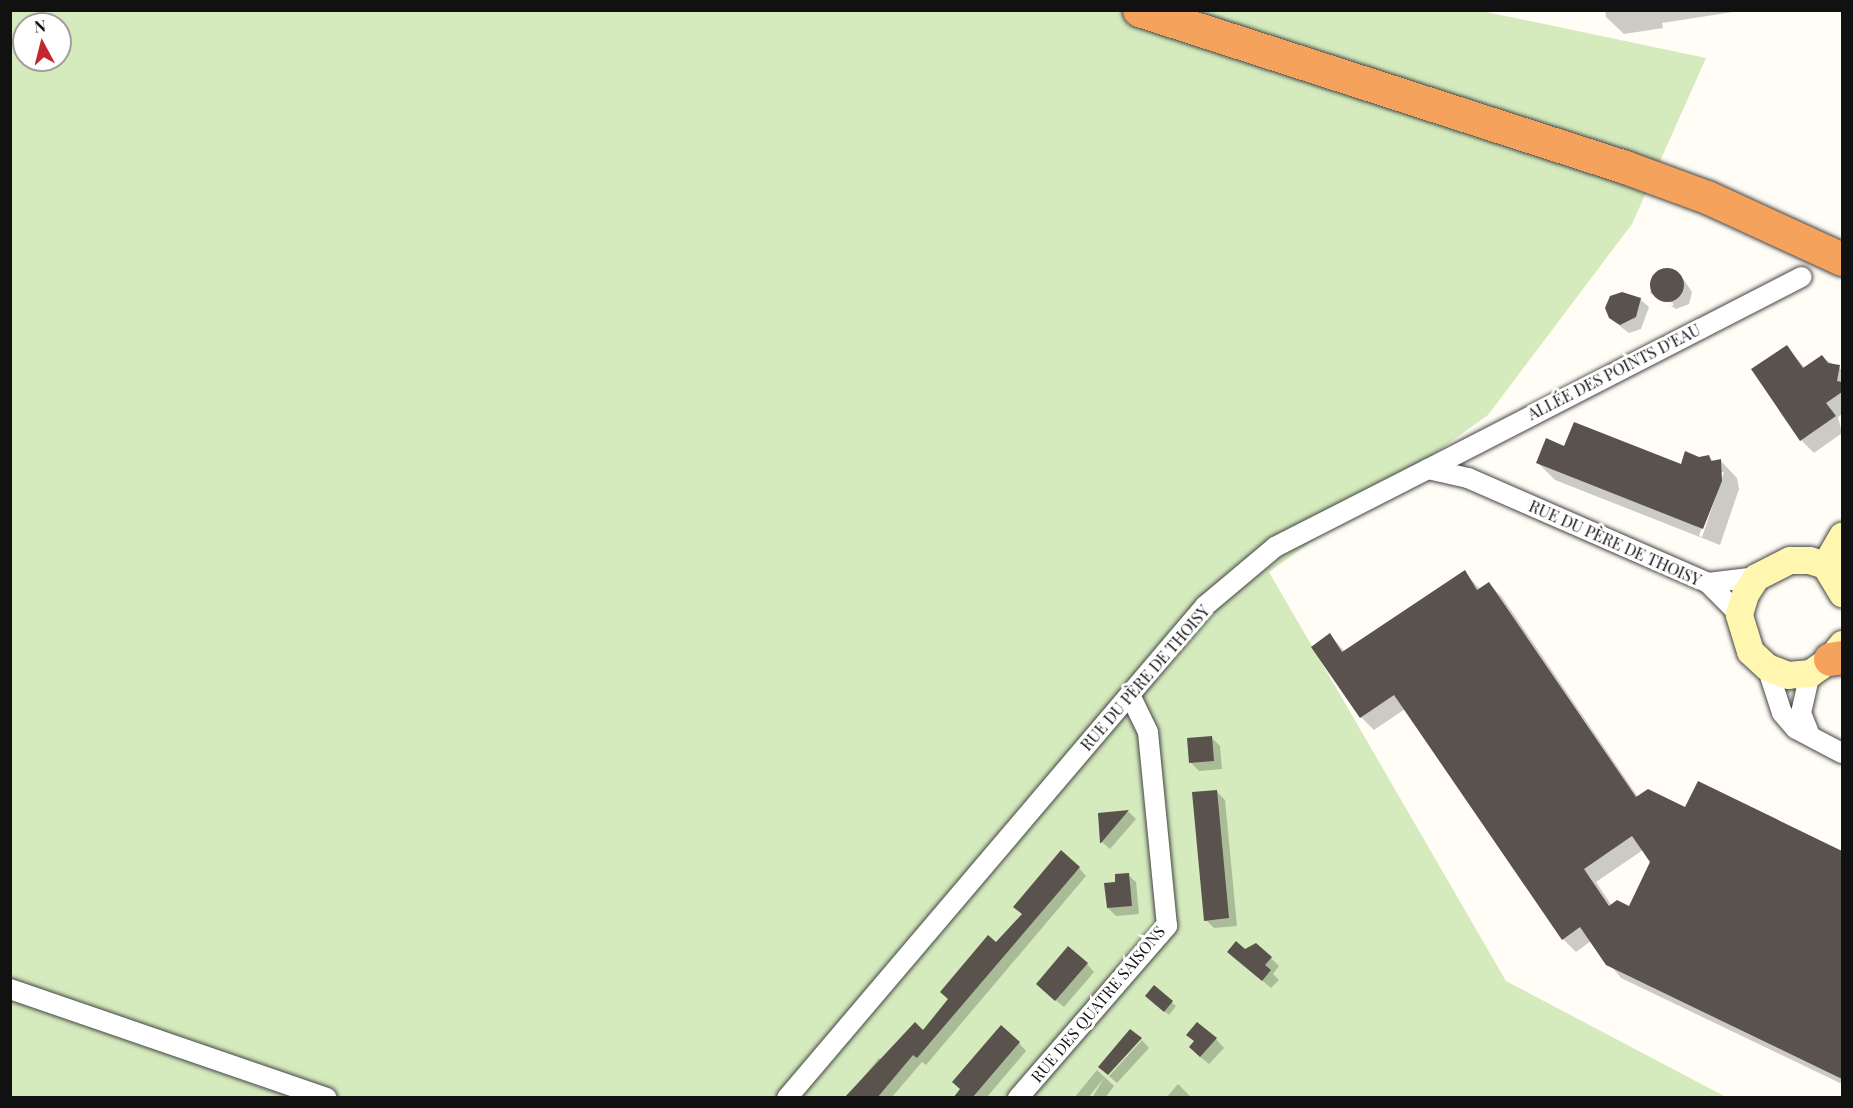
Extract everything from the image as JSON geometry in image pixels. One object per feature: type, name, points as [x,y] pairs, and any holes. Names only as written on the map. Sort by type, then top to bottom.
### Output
[{"type":"highway","points":[[1139,10],[1625,166],[1707,197],[1842,259]]},
{"type":"highway","points":[[1203,10],[1614,142],[1753,194],[1842,238]]},
{"type":"main road","points":[[1842,535],[1825,566],[1842,593]]},
{"type":"main road","name":"RUE DU PÈRE DE THOISY","points":[[1756,577],[1790,560],[1809,560],[1825,566]]},
{"type":"main road","points":[[1739,614],[1744,594],[1756,577]]},
{"type":"main road","name":"RUE DU PÈRE DE THOISY","points":[[1739,614],[1750,651],[1767,667]]},
{"type":"main road","points":[[1767,667],[1788,675],[1831,658]]},
{"type":"street","name":"ALLÉE DES POINTS D'EAU","points":[[1428,469],[1801,277]]},
{"type":"street","name":"RUE DU PÈRE DE THOISY","points":[[787,1098],[1205,606],[1275,547],[1428,469],[1468,478],[1708,583],[1739,614]]},
{"type":"street","name":"RUE DU PÈRE DE THOISY","points":[[1708,583],[1756,577]]},
{"type":"street","points":[[1809,733],[1801,713],[1831,658]]},
{"type":"street","points":[[1767,667],[1782,713],[1796,729],[1809,733],[1842,753]]},
{"type":"street","name":"RUE DES QUATRE SAISONS","points":[[1018,1098],[1167,926],[1148,732],[1130,694]]},
{"type":"street","points":[[10,989],[327,1098]]},
{"type":"green space","points":[[1477,10],[1706,58],[1632,224],[1488,415],[1269,572],[1506,981],[1726,1097],[11,1097],[10,11]]},
{"type":"building","points":[[1667,268],[1679,273],[1684,285],[1679,297],[1667,302],[1655,297],[1650,285],[1655,273]]},
{"type":"building","points":[[1622,292],[1641,298],[1636,317],[1620,325],[1609,318],[1605,308],[1610,296]]},
{"type":"building","points":[[1787,345],[1803,368],[1822,355],[1828,363],[1840,365],[1837,381],[1842,382],[1842,392],[1826,403],[1836,416],[1800,441],[1751,369]]},
{"type":"building","points":[[1574,422],[1681,464],[1685,451],[1699,457],[1709,455],[1711,461],[1721,459],[1722,481],[1703,529],[1536,463],[1546,438],[1564,446]]},
{"type":"building","points":[[1465,570],[1477,590],[1489,582],[1636,797],[1648,789],[1685,807],[1698,781],[1842,851],[1842,1079],[1606,965],[1580,927],[1562,940],[1394,695],[1360,718],[1311,647],[1330,633],[1342,652]],"holes":[[[1632,836],[1650,862],[1629,906],[1617,900],[1609,906],[1584,869]]]},
{"type":"building","points":[[1212,736],[1214,761],[1189,763],[1187,738]]},
{"type":"building","points":[[1217,790],[1229,918],[1204,921],[1192,792]]},
{"type":"building","points":[[1129,810],[1101,843],[1100,843],[1098,813]]},
{"type":"building","points":[[1061,850],[1080,867],[917,1058],[913,1055],[877,1098],[844,1098],[915,1022],[923,1030],[948,999],[940,992],[988,935],[996,942],[1022,914],[1013,907]]},
{"type":"building","points":[[1129,873],[1132,906],[1107,908],[1104,883],[1115,882],[1115,874]]},
{"type":"building","points":[[1236,941],[1245,949],[1256,943],[1272,957],[1265,965],[1271,970],[1262,981],[1227,952]]},
{"type":"building","points":[[1068,946],[1088,963],[1055,1001],[1036,984]]},
{"type":"building","points":[[1154,985],[1173,1001],[1164,1012],[1145,996]]},
{"type":"building","points":[[1197,1022],[1217,1038],[1200,1057],[1189,1047],[1194,1041],[1186,1035]]},
{"type":"building","points":[[1001,1025],[1020,1042],[972,1098],[953,1098],[960,1089],[952,1082]]},
{"type":"building","points":[[1130,1029],[1142,1038],[1108,1075],[1098,1067]]}]
